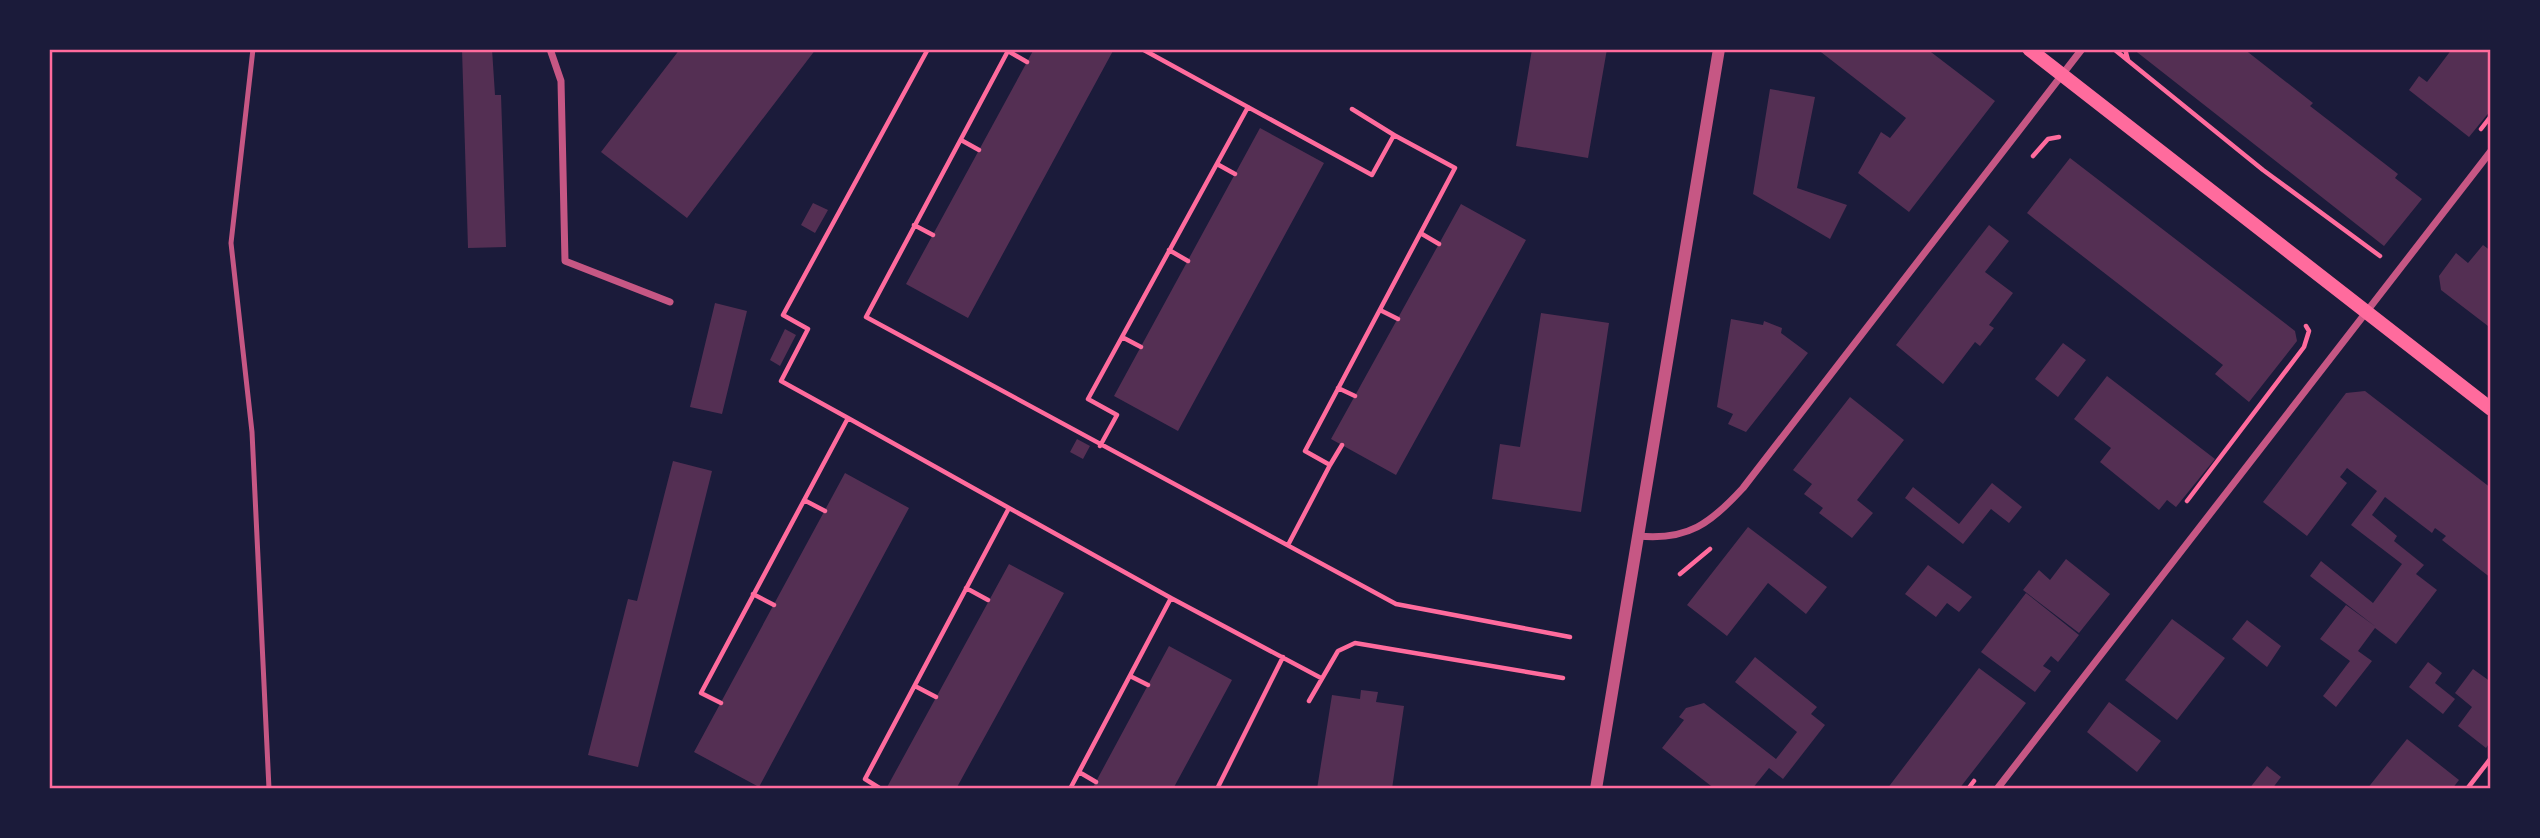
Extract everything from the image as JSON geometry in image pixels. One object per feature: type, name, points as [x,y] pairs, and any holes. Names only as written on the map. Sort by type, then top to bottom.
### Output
[{"type":"main road","points":[[2029,49],[2491,409]]},
{"type":"street","points":[[550,49],[561,81],[565,261],[670,302]]},
{"type":"street","points":[[1596,789],[1719,49]]},
{"type":"street","points":[[1637,536],[1662,538],[1687,534],[1721,511],[1743,488],[2082,49]]},
{"type":"street","points":[[1997,789],[2491,151]]},
{"type":"lane","points":[[253,49],[231,243],[252,432],[269,789]]},
{"type":"path","points":[[928,49],[783,315],[808,329],[781,381],[1171,598],[1321,678]]},
{"type":"path","points":[[1142,49],[1372,174],[1394,135]]},
{"type":"path","points":[[2125,49],[2128,61]]},
{"type":"path","points":[[1027,62],[1008,50],[866,317],[1396,604],[1570,636]]},
{"type":"path","points":[[2115,50],[2263,170],[2381,256],[2390,247]]},
{"type":"path","points":[[1100,446],[1117,415],[1088,399],[1248,107]]},
{"type":"path","points":[[1330,465],[1305,451],[1455,168],[1352,109]]},
{"type":"path","points":[[2479,133],[2491,116]]},
{"type":"path","points":[[961,140],[979,150]]},
{"type":"path","points":[[1217,164],[1235,174]]},
{"type":"path","points":[[914,225],[933,235]]},
{"type":"path","points":[[1422,234],[1439,244]]},
{"type":"path","points":[[1169,250],[1188,261]]},
{"type":"path","points":[[1380,310],[1398,319]]},
{"type":"path","points":[[1122,337],[1141,347]]},
{"type":"path","points":[[1338,388],[1355,396]]},
{"type":"path","points":[[720,704],[701,692],[848,418]]},
{"type":"path","points":[[1288,545],[1342,445]]},
{"type":"path","points":[[804,500],[825,511]]},
{"type":"path","points":[[881,789],[865,779],[1009,508]]},
{"type":"path","points":[[966,588],[988,600]]},
{"type":"path","points":[[753,594],[774,605]]},
{"type":"path","points":[[1070,789],[1171,598]]},
{"type":"path","points":[[1309,701],[1338,651],[1355,643],[1563,678]]},
{"type":"path","points":[[1217,789],[1283,657]]},
{"type":"path","points":[[1130,676],[1148,685]]},
{"type":"path","points":[[915,685],[936,697]]},
{"type":"path","points":[[2467,789],[2491,758]]},
{"type":"path","points":[[1079,772],[1096,782]]},
{"type":"building","points":[[462,49],[492,49],[495,95],[501,95],[506,247],[468,248]]},
{"type":"building","points":[[680,49],[816,49],[687,218],[601,152]]},
{"type":"building","points":[[1034,49],[1114,49],[968,318],[906,284]]},
{"type":"building","points":[[1532,49],[1607,49],[1588,158],[1516,146]]},
{"type":"building","points":[[1817,49],[1927,49],[1995,101],[1909,212],[1858,173],[1881,132],[1890,138],[1906,118]]},
{"type":"building","points":[[2133,49],[2244,49],[2313,103],[2310,106],[2398,174],[2395,178],[2422,199],[2384,246]]},
{"type":"building","points":[[2452,49],[2491,49],[2491,110],[2469,137],[2409,90],[2419,76],[2427,82]]},
{"type":"building","points":[[1770,89],[1815,97],[1797,188],[1847,205],[1830,239],[1753,194]]},
{"type":"building","points":[[1260,128],[1324,163],[1178,431],[1114,396]]},
{"type":"building","points":[[2070,158],[2295,331],[2297,341],[2249,402],[2215,374],[2223,365],[2027,213]]},
{"type":"building","points":[[813,203],[828,210],[815,233],[801,225]]},
{"type":"building","points":[[1461,204],[1526,240],[1396,475],[1331,439]]},
{"type":"building","points":[[1989,225],[2009,241],[1985,272],[2013,293],[1989,325],[1994,328],[1980,346],[1975,342],[1943,384],[1896,345]]},
{"type":"building","points":[[2483,245],[2491,251],[2491,323],[2488,326],[2441,290],[2439,276],[2456,253],[2468,263]]},
{"type":"building","points":[[715,303],[747,311],[722,414],[690,407]]},
{"type":"building","points":[[1541,313],[1609,323],[1581,512],[1492,499],[1500,444],[1520,447]]},
{"type":"building","points":[[1731,319],[1763,325],[1764,321],[1782,328],[1781,333],[1808,353],[1746,432],[1728,424],[1733,414],[1717,407]]},
{"type":"building","points":[[785,329],[796,335],[780,366],[770,360]]},
{"type":"building","points":[[2063,343],[2086,360],[2058,397],[2035,379]]},
{"type":"building","points":[[2107,376],[2215,459],[2176,507],[2167,500],[2159,510],[2100,462],[2111,448],[2074,419]]},
{"type":"building","points":[[2365,391],[2491,488],[2491,578],[2442,540],[2446,536],[2435,528],[2432,533],[2385,497],[2372,515],[2397,536],[2394,541],[2424,565],[2416,574],[2437,590],[2396,644],[2375,628],[2358,651],[2372,661],[2336,707],[2323,696],[2350,661],[2320,639],[2346,605],[2376,627],[2310,576],[2321,561],[2373,603],[2402,564],[2351,525],[2377,491],[2347,468],[2340,477],[2347,483],[2307,536],[2263,502],[2346,393]]},
{"type":"building","points":[[1850,397],[1904,440],[1857,500],[1873,513],[1852,538],[1819,513],[1823,508],[1804,494],[1812,484],[1793,470]]},
{"type":"building","points":[[1077,439],[1090,446],[1083,459],[1070,452]]},
{"type":"building","points":[[673,461],[712,471],[638,767],[588,755],[628,599],[637,601]]},
{"type":"building","points":[[845,473],[909,508],[759,787],[694,752]]},
{"type":"building","points":[[1992,483],[2022,507],[2009,523],[1991,509],[1963,544],[1905,498],[1913,487],[1959,524]]},
{"type":"building","points":[[1748,527],[1827,587],[1806,614],[1768,583],[1727,636],[1687,605]]},
{"type":"building","points":[[2066,559],[2110,594],[2079,633],[2023,590],[2039,570],[2050,580]]},
{"type":"building","points":[[1009,564],[1064,593],[956,789],[886,789]]},
{"type":"building","points":[[1928,565],[1972,597],[1959,612],[1947,603],[1936,617],[1905,594]]},
{"type":"building","points":[[2026,593],[2079,635],[2058,662],[2051,656],[2043,666],[2051,671],[2035,692],[1981,652]]},
{"type":"building","points":[[2172,619],[2225,658],[2177,720],[2125,680]]},
{"type":"building","points":[[2247,620],[2281,646],[2267,667],[2232,639]]},
{"type":"building","points":[[1169,646],[1232,680],[1173,789],[1092,789]]},
{"type":"building","points":[[1755,657],[1817,707],[1811,714],[1825,725],[1783,779],[1769,768],[1752,789],[1715,789],[1662,748],[1684,720],[1679,717],[1686,708],[1704,703],[1776,759],[1797,732],[1735,682]]},
{"type":"building","points":[[2428,662],[2442,673],[2435,683],[2455,699],[2443,714],[2409,687]]},
{"type":"building","points":[[1979,668],[2026,703],[1959,789],[1887,789]]},
{"type":"building","points":[[2473,669],[2491,682],[2491,741],[2486,748],[2458,726],[2472,707],[2455,693]]},
{"type":"building","points":[[1361,690],[1378,692],[1376,702],[1404,706],[1392,789],[1317,789],[1332,695],[1360,699]]},
{"type":"building","points":[[2109,702],[2161,741],[2137,772],[2087,732]]},
{"type":"building","points":[[2407,739],[2459,780],[2452,789],[2367,789]]},
{"type":"building","points":[[2267,766],[2281,777],[2272,789],[2249,789]]}]
